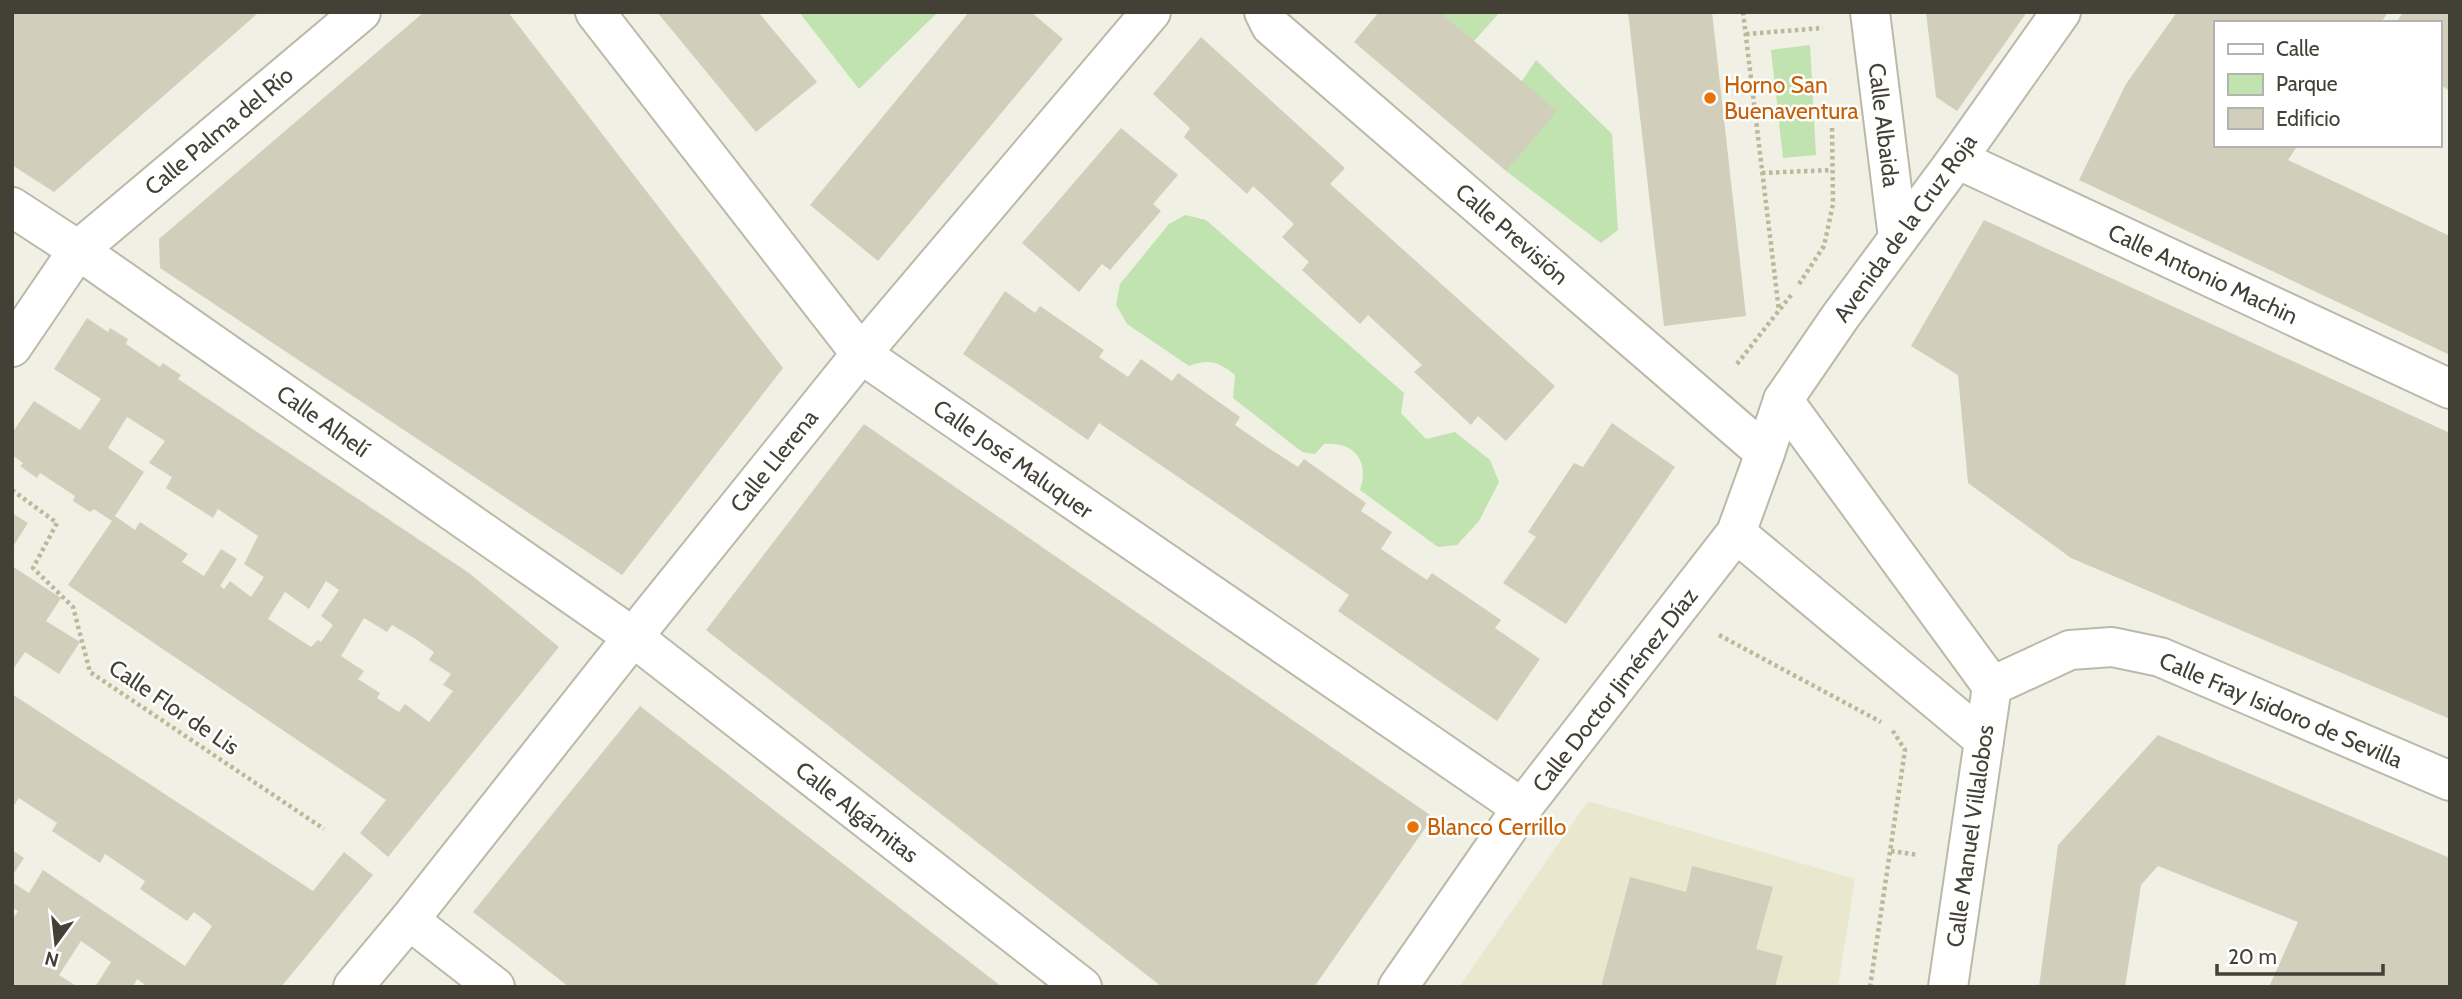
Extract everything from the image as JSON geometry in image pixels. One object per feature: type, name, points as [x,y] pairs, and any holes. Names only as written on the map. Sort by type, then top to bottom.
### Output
[{"type":"street","name":"Calle Palma del Río","points":[[12,347],[78,250],[361,12]]},
{"type":"street","name":"Calle José Maluquer","points":[[595,12],[861,354],[1522,808]]},
{"type":"street","name":"Calle Llerena","points":[[353,987],[410,920],[861,354],[1151,12]]},
{"type":"street","name":"Calle Previsión","points":[[1264,12],[1271,26],[1765,453]]},
{"type":"street","name":"Calle Albaida","points":[[1870,12],[1898,238]]},
{"type":"street","name":"Avenida de la Cruz Roja","points":[[1765,453],[1783,400],[2061,12]]},
{"type":"street","name":"Calle Antonio Machin","points":[[1957,159],[2450,389]]},
{"type":"street","name":"Calle Alhelí","points":[[12,207],[78,250],[633,637]]},
{"type":"street","points":[[1783,400],[1992,686]]},
{"type":"street","name":"Calle Doctor Jiménez Díaz","points":[[1398,987],[1522,808],[1736,533],[1765,453]]},
{"type":"street","points":[[1736,533],[1984,740]]},
{"type":"street","name":"Calle Algámitas","points":[[633,637],[1082,987]]},
{"type":"street","name":"Calle Fray Isidoro de Sevilla","points":[[1992,686],[2070,650],[2112,647],[2160,657],[2450,781]]},
{"type":"street","name":"Calle Manuel Villalobos","points":[[1948,987],[1992,686]]},
{"type":"street","points":[[410,920],[495,987]]},
{"type":"path","points":[[1743,12],[1779,312]]},
{"type":"path","points":[[1823,20],[1825,41]]},
{"type":"path","points":[[1746,34],[1824,28]]},
{"type":"path","points":[[1738,363],[1779,312],[1824,246],[1833,204],[1832,119]]},
{"type":"path","points":[[1762,173],[1832,170]]},
{"type":"path","name":"Calle Flor de Lis","points":[[12,490],[57,523],[33,568],[73,607],[90,672],[324,829]]},
{"type":"path","points":[[1715,633],[1889,726],[1905,750],[1870,987]]},
{"type":"shaded area","points":[[1588,801],[1855,879],[1838,987],[1459,987]]},
{"type":"green space","points":[[799,12],[938,12],[859,89]]},
{"type":"green space","points":[[1440,12],[1500,12],[1474,41]]},
{"type":"green space","points":[[1810,45],[1816,155],[1783,158],[1771,50]]},
{"type":"green space","points":[[1536,60],[1612,134],[1618,230],[1601,243],[1506,171],[1522,81]]},
{"type":"green space","points":[[1185,215],[1206,220],[1404,393],[1401,413],[1426,439],[1455,432],[1490,460],[1499,482],[1479,521],[1457,545],[1438,547],[1360,490],[1363,470],[1357,455],[1351,450],[1335,444],[1324,444],[1315,454],[1302,452],[1233,398],[1235,375],[1219,364],[1208,362],[1189,366],[1127,324],[1116,305],[1120,284],[1169,224]]},
{"type":"building","points":[[12,12],[259,12],[54,192],[12,165]]},
{"type":"building","points":[[424,12],[508,12],[783,368],[622,575],[160,268],[159,239]]},
{"type":"building","points":[[657,12],[758,12],[817,82],[756,132]]},
{"type":"building","points":[[969,12],[1031,12],[1063,39],[878,261],[810,205]]},
{"type":"building","points":[[1379,12],[1440,12],[1557,111],[1506,171],[1354,42]]},
{"type":"building","points":[[1628,12],[1712,12],[1746,316],[1664,326]]},
{"type":"building","points":[[1926,12],[2027,12],[1957,111],[1936,97]]},
{"type":"building","points":[[2177,12],[2388,12],[2382,21],[2214,21],[2214,147],[2297,147],[2288,160],[2450,236],[2450,355],[2079,180],[2126,84]]},
{"type":"building","points":[[2403,12],[2450,12],[2450,91],[2441,85],[2441,21],[2397,21]]},
{"type":"building","points":[[1201,37],[1345,168],[1330,184],[1555,386],[1506,441],[1478,416],[1471,425],[1414,372],[1422,365],[1368,315],[1360,324],[1302,270],[1309,262],[1282,237],[1294,224],[1253,186],[1247,194],[1184,137],[1190,128],[1153,94]]},
{"type":"building","points":[[1121,128],[1178,175],[1153,204],[1161,211],[1110,270],[1102,264],[1079,292],[1022,243]]},
{"type":"building","points":[[1984,220],[2450,433],[2450,719],[2071,558],[1968,483],[1958,375],[1911,346]]},
{"type":"building","points":[[1005,291],[1035,313],[1040,306],[1104,350],[1099,357],[1128,377],[1141,359],[1172,381],[1178,373],[1240,417],[1235,425],[1298,467],[1304,459],[1366,503],[1361,511],[1392,532],[1381,549],[1427,580],[1432,573],[1501,620],[1495,628],[1540,659],[1497,721],[1338,611],[1349,595],[1225,509],[1099,423],[1088,440],[963,354]]},
{"type":"building","points":[[87,318],[108,332],[110,328],[128,339],[126,344],[160,367],[163,363],[181,375],[178,379],[469,573],[559,647],[388,857],[360,833],[386,800],[68,585],[112,521],[94,509],[90,512],[73,501],[75,496],[40,473],[37,478],[20,466],[23,463],[12,455],[12,433],[34,401],[80,430],[101,399],[54,369]],"holes":[[[127,417],[165,441],[149,463],[172,477],[166,488],[213,518],[218,509],[258,536],[244,564],[264,577],[251,597],[230,581],[224,589],[220,586],[237,559],[221,549],[204,576],[182,562],[188,554],[140,522],[135,530],[115,516],[144,472],[108,448]],[[326,581],[339,590],[321,616],[333,625],[321,642],[318,640],[311,647],[268,619],[285,592],[309,609]],[[364,618],[387,632],[392,625],[434,652],[429,660],[451,674],[443,685],[453,691],[429,722],[405,704],[399,712],[377,698],[380,693],[358,679],[364,671],[341,656]]]},
{"type":"building","points":[[1612,423],[1675,467],[1566,624],[1503,583],[1536,537],[1528,532],[1574,463],[1583,467]]},
{"type":"building","points":[[864,424],[1433,817],[1314,987],[1162,987],[706,630]]},
{"type":"building","points":[[12,513],[28,523],[12,548]]},
{"type":"building","points":[[12,566],[61,598],[46,621],[80,642],[59,674],[25,652],[12,671]]},
{"type":"building","points":[[12,694],[313,891],[344,852],[373,875],[281,987],[148,987],[137,979],[133,987],[95,987],[111,962],[81,941],[59,975],[78,987],[12,987],[12,920],[18,911],[12,908],[12,882],[29,893],[43,870],[185,966],[212,926],[194,912],[187,921],[140,889],[145,881],[105,854],[100,863],[52,831],[57,823],[19,798],[12,808]]},
{"type":"building","points":[[640,706],[1002,987],[569,987],[473,912]]},
{"type":"building","points":[[2158,735],[2450,858],[2450,987],[2269,987],[2298,922],[2158,866],[2141,885],[2125,987],[2039,987],[2058,845]]},
{"type":"building","points":[[12,850],[24,858],[12,876]]},
{"type":"building","points":[[1692,866],[1773,887],[1756,949],[1783,956],[1775,987],[1601,987],[1630,877],[1686,892]]},
{"type":"place","name":"Horno San Buenaventura","points":[[1710,98]]},
{"type":"place","name":"Blanco Cerrillo","points":[[1413,827]]}]
